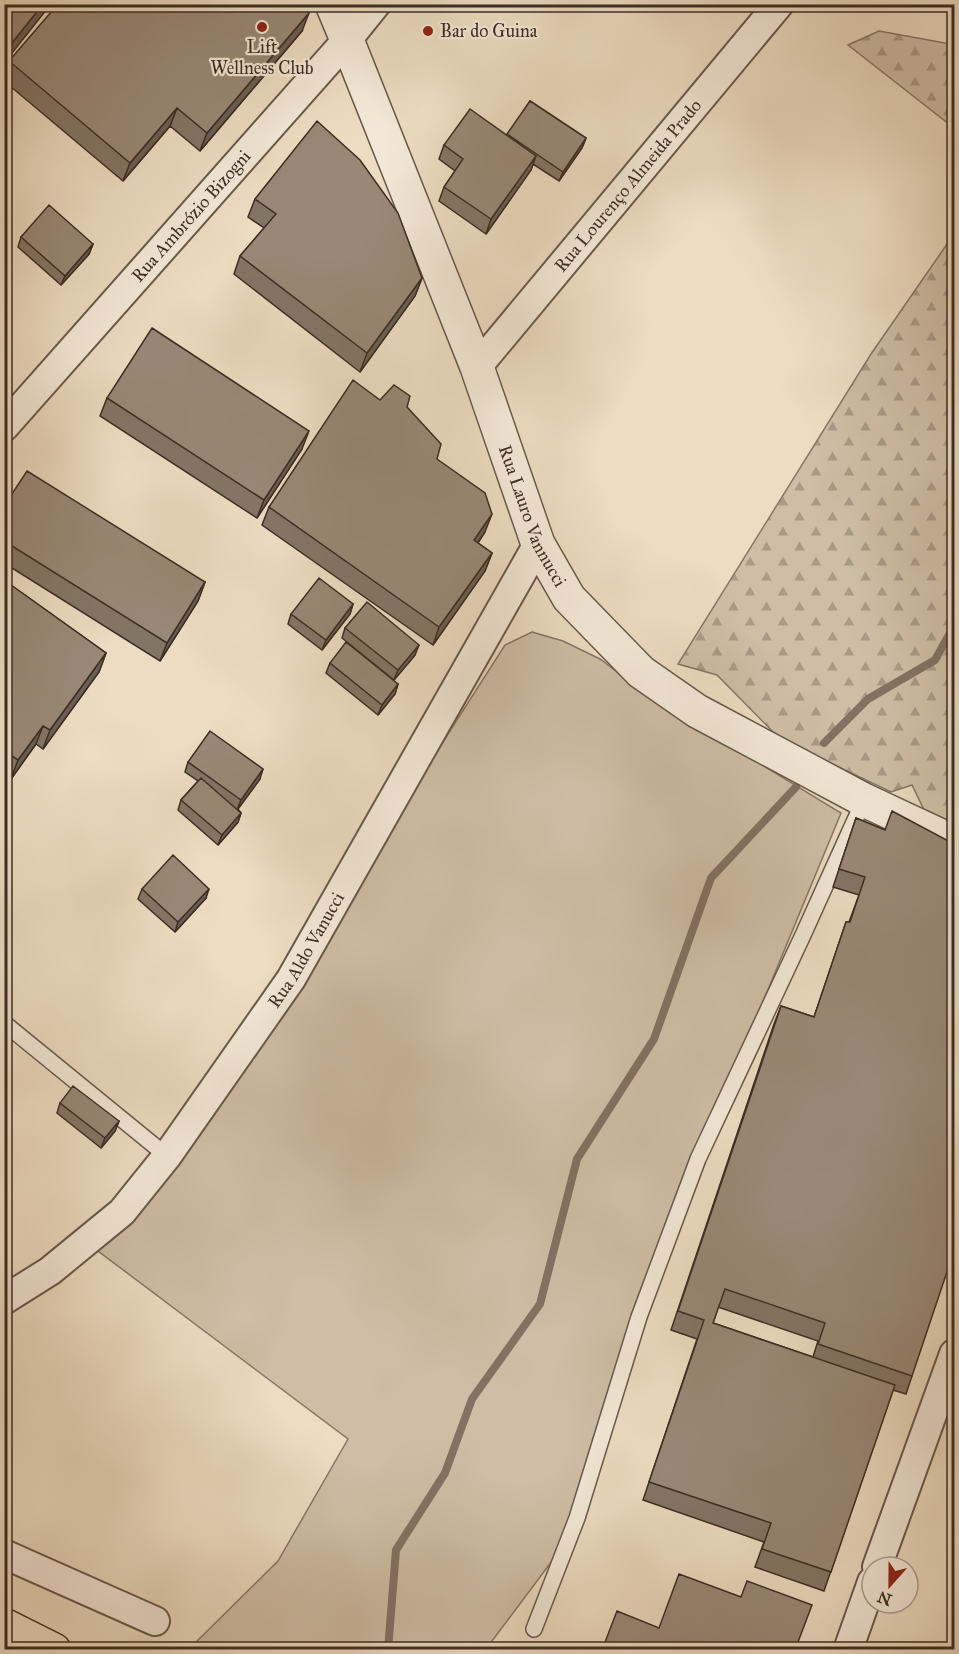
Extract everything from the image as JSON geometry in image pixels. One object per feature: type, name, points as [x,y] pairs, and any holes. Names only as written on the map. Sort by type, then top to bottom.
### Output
[{"type":"highway","points":[[4,1625],[54,1650]]},
{"type":"street","name":"Rua Lauro Vannucci","points":[[332,4],[477,367],[538,544],[569,598],[641,672],[697,711],[864,800],[954,842]]},
{"type":"street","name":"Rua Ambrózio Bizogni","points":[[4,427],[347,40],[376,4]]},
{"type":"street","name":"Rua Lourenço Almeida Prado","points":[[477,367],[779,4]]},
{"type":"street","name":"Rua Aldo Vanucci","points":[[4,1300],[50,1271],[122,1212],[167,1156],[291,979],[538,544]]},
{"type":"street","points":[[882,1555],[954,1354]]},
{"type":"street","points":[[4,1554],[155,1621]]},
{"type":"street","points":[[848,1650],[860,1615]]},
{"type":"lane","points":[[534,1629],[577,1518],[639,1317],[698,1159],[864,800]]},
{"type":"lane","points":[[4,1023],[167,1156]]},
{"type":"green space","points":[[954,20],[954,128],[848,45],[879,31],[950,44]]},
{"type":"green space","points":[[954,234],[954,837],[926,814],[912,785],[891,792],[780,739],[717,675],[678,664],[871,354]]},
{"type":"green space","points":[[532,632],[563,641],[600,659],[649,696],[841,813],[698,1159],[570,1537],[486,1649],[189,1649],[278,1561],[348,1439],[86,1242],[291,979],[505,645]]},
{"type":"building","points":[[4,4],[43,4],[4,53]]},
{"type":"building","points":[[58,4],[298,4],[309,13],[207,133],[177,108],[130,163],[9,61]]},
{"type":"building","points":[[530,101],[586,138],[563,172],[507,134]]},
{"type":"building","points":[[470,109],[536,156],[491,219],[444,187],[463,159],[444,145]]},
{"type":"building","points":[[317,121],[360,160],[398,213],[422,278],[367,353],[240,256],[276,214],[255,199]]},
{"type":"building","points":[[49,205],[93,244],[65,276],[21,237]]},
{"type":"building","points":[[152,328],[309,431],[264,500],[107,398]]},
{"type":"building","points":[[353,380],[380,400],[394,385],[410,396],[407,407],[441,444],[437,459],[485,493],[492,514],[474,540],[492,553],[439,627],[269,507]]},
{"type":"building","points":[[27,471],[205,582],[167,643],[4,541],[4,506]]},
{"type":"building","points":[[319,578],[353,604],[326,640],[291,614]]},
{"type":"building","points":[[4,580],[106,653],[50,730],[43,726],[18,760],[4,751]]},
{"type":"building","points":[[367,602],[419,645],[398,670],[345,628]]},
{"type":"building","points":[[346,642],[398,684],[382,705],[330,663]]},
{"type":"building","points":[[210,731],[263,769],[241,800],[188,762]]},
{"type":"building","points":[[201,778],[241,813],[222,835],[181,800]]},
{"type":"building","points":[[892,811],[954,844],[954,1251],[912,1376],[818,1344],[825,1323],[725,1289],[713,1323],[895,1385],[831,1572],[762,1549],[771,1523],[649,1482],[704,1320],[678,1311],[781,1006],[814,1017],[846,922],[850,922],[865,877],[839,869],[856,818],[885,830]]},
{"type":"building","points":[[173,855],[209,889],[178,922],[142,889]]},
{"type":"building","points":[[73,1086],[119,1121],[105,1138],[60,1103]]},
{"type":"building","points":[[679,1574],[741,1597],[747,1581],[812,1605],[795,1650],[602,1650],[617,1611],[659,1628]]},
{"type":"waterway","points":[[824,743],[868,699],[935,660],[954,626]]},
{"type":"waterway","points":[[388,1650],[396,1550],[445,1473],[472,1399],[540,1304],[577,1159],[654,1039],[711,878],[796,787]]},
{"type":"place","name":"Lift Wellness Club","points":[[262,27]]},
{"type":"place","name":"Bar do Guina","points":[[428,31]]}]
